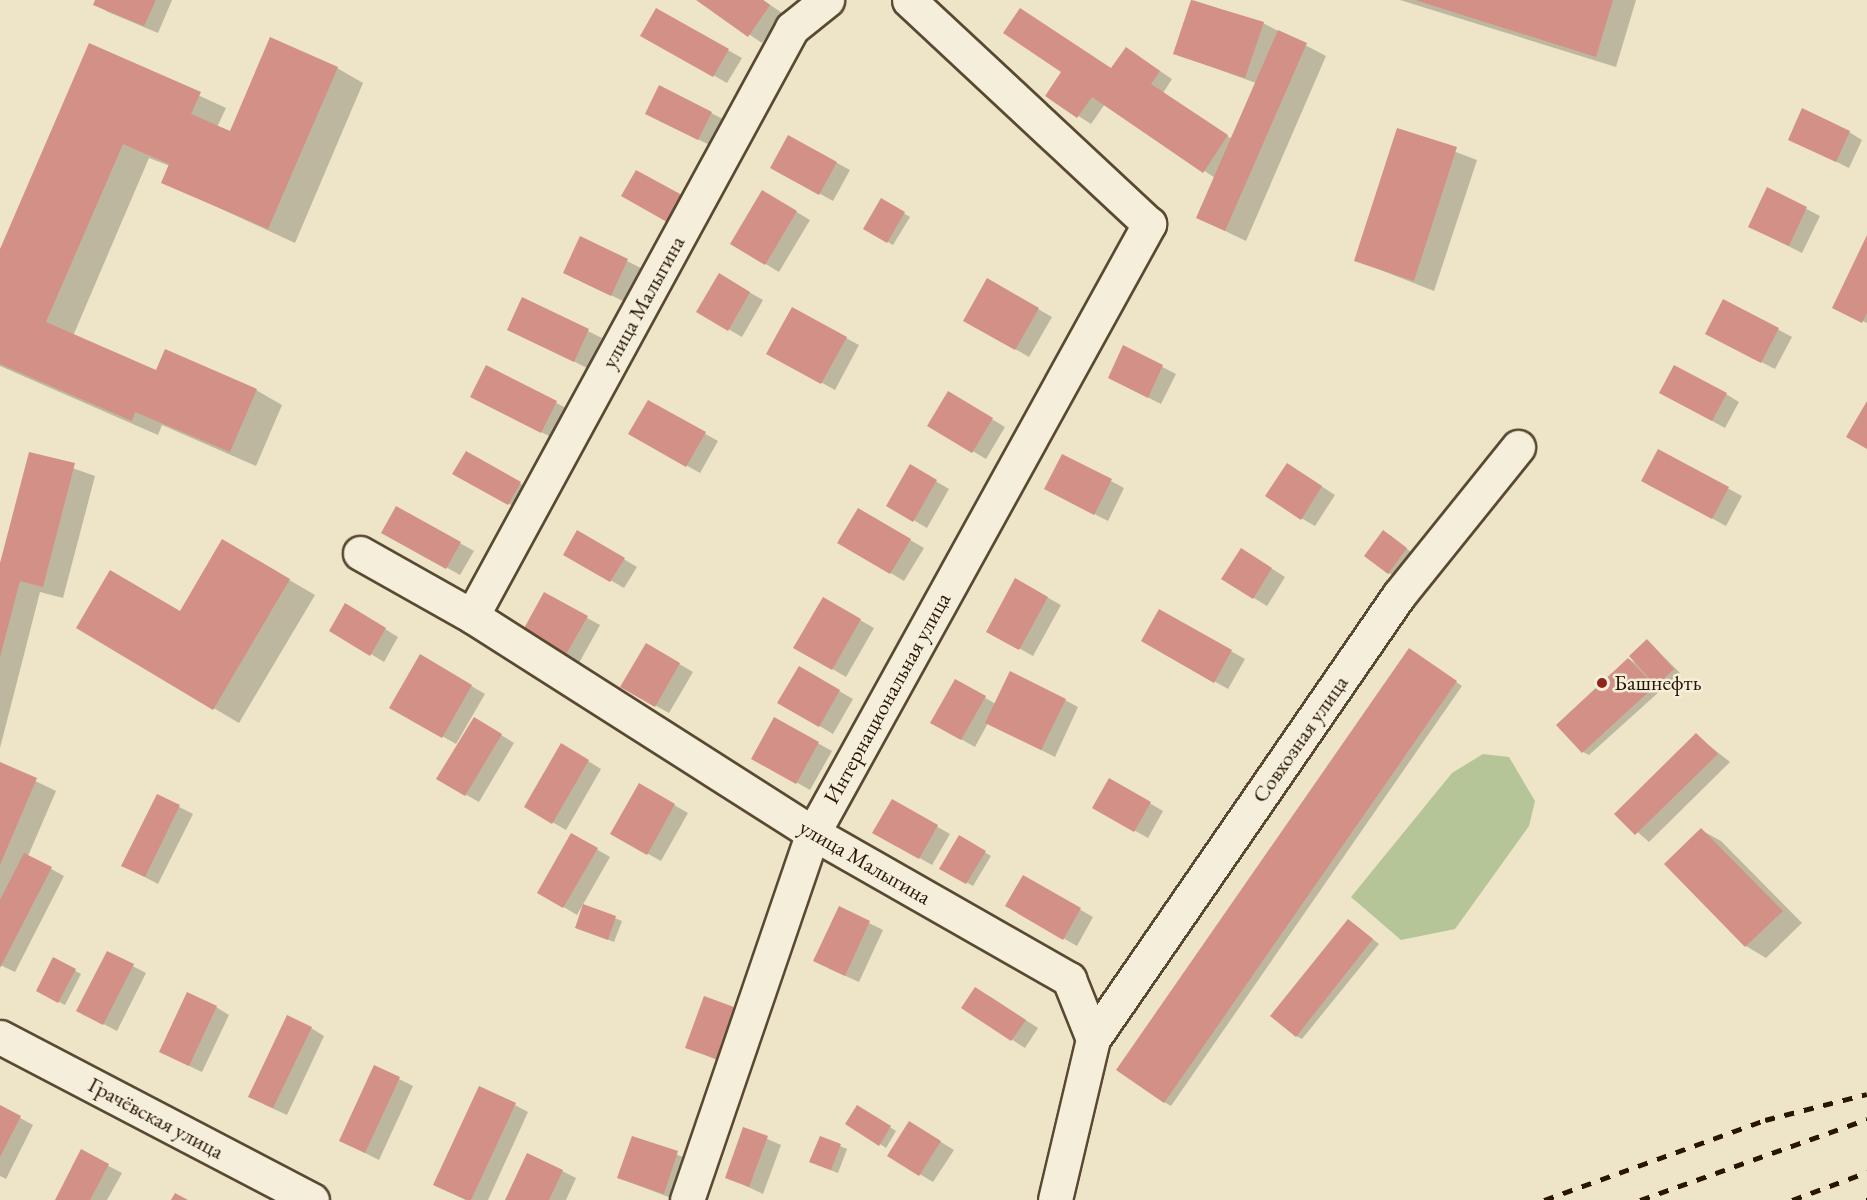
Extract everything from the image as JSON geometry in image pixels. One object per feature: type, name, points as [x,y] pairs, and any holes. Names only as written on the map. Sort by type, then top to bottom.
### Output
[{"type":"street","name":"улица Малыгина","points":[[472,616],[792,28],[827,0]]},
{"type":"street","name":"Интернациональная улица","points":[[687,1200],[813,833],[1149,224],[909,0]]},
{"type":"street","name":"Совхозная улица","points":[[1093,1039],[1399,595],[1518,447]]},
{"type":"street","name":"улица Малыгина","points":[[360,553],[472,616],[813,833],[1069,979],[1093,1039]]},
{"type":"street","name":"Грачёвская улица","points":[[0,1036],[312,1200]]},
{"type":"street","points":[[1055,1200],[1093,1039]]},
{"type":"green space","points":[[1483,754],[1509,757],[1535,801],[1529,826],[1455,929],[1401,940],[1351,897],[1452,773]]},
{"type":"building","points":[[95,0],[156,0],[144,26],[93,5]]},
{"type":"building","points":[[696,0],[763,0],[770,5],[748,37]]},
{"type":"building","points":[[1191,0],[1264,22],[1245,78],[1173,54]]},
{"type":"building","points":[[1415,0],[1613,0],[1596,57]]},
{"type":"building","points":[[656,8],[729,49],[713,77],[640,36]]},
{"type":"building","points":[[1020,8],[1111,68],[1126,47],[1160,71],[1151,84],[1228,135],[1203,173],[1092,97],[1077,118],[1045,96],[1061,72],[1003,33]]},
{"type":"building","points":[[1278,30],[1307,43],[1225,231],[1196,218]]},
{"type":"building","points":[[270,37],[338,67],[268,229],[161,183],[169,164],[123,144],[46,322],[156,370],[165,349],[257,389],[230,452],[135,412],[132,421],[0,364],[0,249],[89,43],[201,92],[191,114],[230,131]]},
{"type":"building","points":[[659,85],[712,112],[698,140],[645,114]]},
{"type":"building","points":[[1802,108],[1850,131],[1836,162],[1788,140]]},
{"type":"building","points":[[1397,128],[1457,147],[1414,281],[1354,261]]},
{"type":"building","points":[[788,135],[837,162],[819,195],[770,168]]},
{"type":"building","points":[[636,170],[682,195],[667,222],[621,196]]},
{"type":"building","points":[[1767,187],[1807,207],[1789,246],[1748,227]]},
{"type":"building","points":[[762,190],[797,211],[765,265],[730,244]]},
{"type":"building","points":[[881,198],[905,212],[887,243],[863,229]]},
{"type":"building","points":[[1867,235],[1867,313],[1862,323],[1832,308]]},
{"type":"building","points":[[580,236],[628,259],[611,296],[563,273]]},
{"type":"building","points":[[719,273],[750,292],[728,331],[696,312]]},
{"type":"building","points":[[987,278],[1039,308],[1015,350],[963,321]]},
{"type":"building","points":[[522,297],[589,329],[574,362],[507,330]]},
{"type":"building","points":[[1723,299],[1779,328],[1761,363],[1705,334]]},
{"type":"building","points":[[792,307],[847,337],[821,384],[766,354]]},
{"type":"building","points":[[1123,345],[1163,365],[1148,398],[1108,378]]},
{"type":"building","points":[[486,365],[557,401],[541,433],[470,397]]},
{"type":"building","points":[[1674,365],[1727,393],[1712,421],[1659,393]]},
{"type":"building","points":[[948,391],[993,418],[972,453],[927,426]]},
{"type":"building","points":[[648,400],[706,432],[686,467],[628,434]]},
{"type":"building","points":[[1867,401],[1867,449],[1846,437]]},
{"type":"building","points":[[1658,449],[1729,487],[1712,519],[1641,481]]},
{"type":"building","points":[[466,451],[521,482],[508,505],[452,474]]},
{"type":"building","points":[[29,452],[75,463],[43,587],[20,581],[0,657],[0,563]]},
{"type":"building","points":[[1062,454],[1112,479],[1094,515],[1044,489]]},
{"type":"building","points":[[1287,463],[1322,486],[1301,520],[1265,496]]},
{"type":"building","points":[[910,464],[937,480],[913,522],[886,506]]},
{"type":"building","points":[[396,506],[461,542],[446,569],[381,533]]},
{"type":"building","points":[[858,508],[911,539],[890,574],[837,543]]},
{"type":"building","points":[[577,530],[625,558],[610,582],[563,555]]},
{"type":"building","points":[[1383,530],[1407,548],[1388,574],[1364,556]]},
{"type":"building","points":[[222,539],[290,579],[213,710],[76,628],[110,570],[180,611]]},
{"type":"building","points":[[1241,548],[1272,568],[1253,599],[1221,579]]},
{"type":"building","points":[[1015,578],[1048,597],[1019,650],[986,632]]},
{"type":"building","points":[[544,592],[588,616],[565,656],[522,632]]},
{"type":"building","points":[[823,597],[861,619],[832,670],[793,648]]},
{"type":"building","points":[[345,603],[386,628],[370,656],[329,631]]},
{"type":"building","points":[[1159,609],[1232,650],[1214,683],[1141,641]]},
{"type":"building","points":[[1647,639],[1674,669],[1656,686],[1629,656]]},
{"type":"building","points":[[646,643],[680,663],[655,707],[620,687]]},
{"type":"building","points":[[1409,648],[1457,681],[1164,1103],[1116,1070]]},
{"type":"building","points":[[420,654],[472,685],[442,738],[389,708]]},
{"type":"building","points":[[1628,658],[1655,686],[1582,753],[1556,725]]},
{"type":"building","points":[[799,666],[840,690],[819,727],[777,703]]},
{"type":"building","points":[[1010,671],[1066,699],[1041,750],[985,723]]},
{"type":"building","points":[[955,679],[986,696],[961,740],[930,723]]},
{"type":"building","points":[[474,717],[502,734],[465,796],[436,779]]},
{"type":"building","points":[[774,717],[819,742],[796,784],[751,759]]},
{"type":"building","points":[[1696,733],[1718,754],[1635,835],[1614,814]]},
{"type":"building","points":[[561,743],[589,760],[552,824],[524,807]]},
{"type":"building","points":[[0,762],[37,778],[0,865]]},
{"type":"building","points":[[1109,778],[1151,802],[1134,832],[1092,808]]},
{"type":"building","points":[[639,783],[675,804],[647,855],[610,834]]},
{"type":"building","points":[[157,794],[180,805],[145,877],[121,866]]},
{"type":"building","points":[[892,799],[938,825],[919,859],[872,833]]},
{"type":"building","points":[[1701,828],[1783,911],[1745,947],[1664,864]]},
{"type":"building","points":[[571,833],[598,848],[563,908],[537,893]]},
{"type":"building","points":[[959,835],[986,851],[966,884],[939,869]]},
{"type":"building","points":[[24,853],[52,867],[0,968],[0,900]]},
{"type":"building","points":[[1023,875],[1081,908],[1063,940],[1005,906]]},
{"type":"building","points":[[583,904],[616,916],[608,940],[575,928]]},
{"type":"building","points":[[839,906],[870,921],[845,976],[813,961]]},
{"type":"building","points":[[1348,919],[1373,939],[1296,1037],[1270,1016]]},
{"type":"building","points":[[107,951],[134,964],[103,1025],[76,1011]]},
{"type":"building","points":[[53,957],[76,969],[58,1003],[36,991]]},
{"type":"building","points":[[975,987],[1026,1020],[1011,1041],[961,1008]]},
{"type":"building","points":[[187,992],[217,1006],[189,1066],[159,1052]]},
{"type":"building","points":[[704,996],[734,1007],[716,1059],[685,1048]]},
{"type":"building","points":[[287,1015],[312,1027],[273,1108],[248,1097]]},
{"type":"building","points":[[374,1065],[400,1077],[365,1153],[339,1141]]},
{"type":"building","points":[[479,1086],[516,1103],[471,1200],[466,1200],[433,1185]]},
{"type":"building","points":[[0,1105],[21,1116],[0,1157]]},
{"type":"building","points":[[857,1105],[891,1126],[879,1146],[845,1124]]},
{"type":"building","points":[[909,1121],[941,1141],[919,1176],[887,1156]]},
{"type":"building","points":[[743,1127],[768,1136],[749,1187],[725,1178]]},
{"type":"building","points":[[632,1136],[678,1151],[664,1194],[617,1178]]},
{"type":"building","points":[[820,1136],[841,1144],[831,1170],[809,1162]]},
{"type":"building","points":[[81,1149],[109,1164],[90,1200],[55,1200]]},
{"type":"building","points":[[527,1153],[563,1170],[549,1200],[505,1200]]},
{"type":"building","points":[[175,1193],[188,1200],[171,1200]]},
{"type":"railway","points":[[1544,1200],[1765,1120],[1867,1094]]},
{"type":"railway","points":[[1640,1200],[1867,1119]]},
{"type":"railway","points":[[1792,1200],[1867,1172]]},
{"type":"place","name":"Башнефть","points":[[1602,683]]}]
